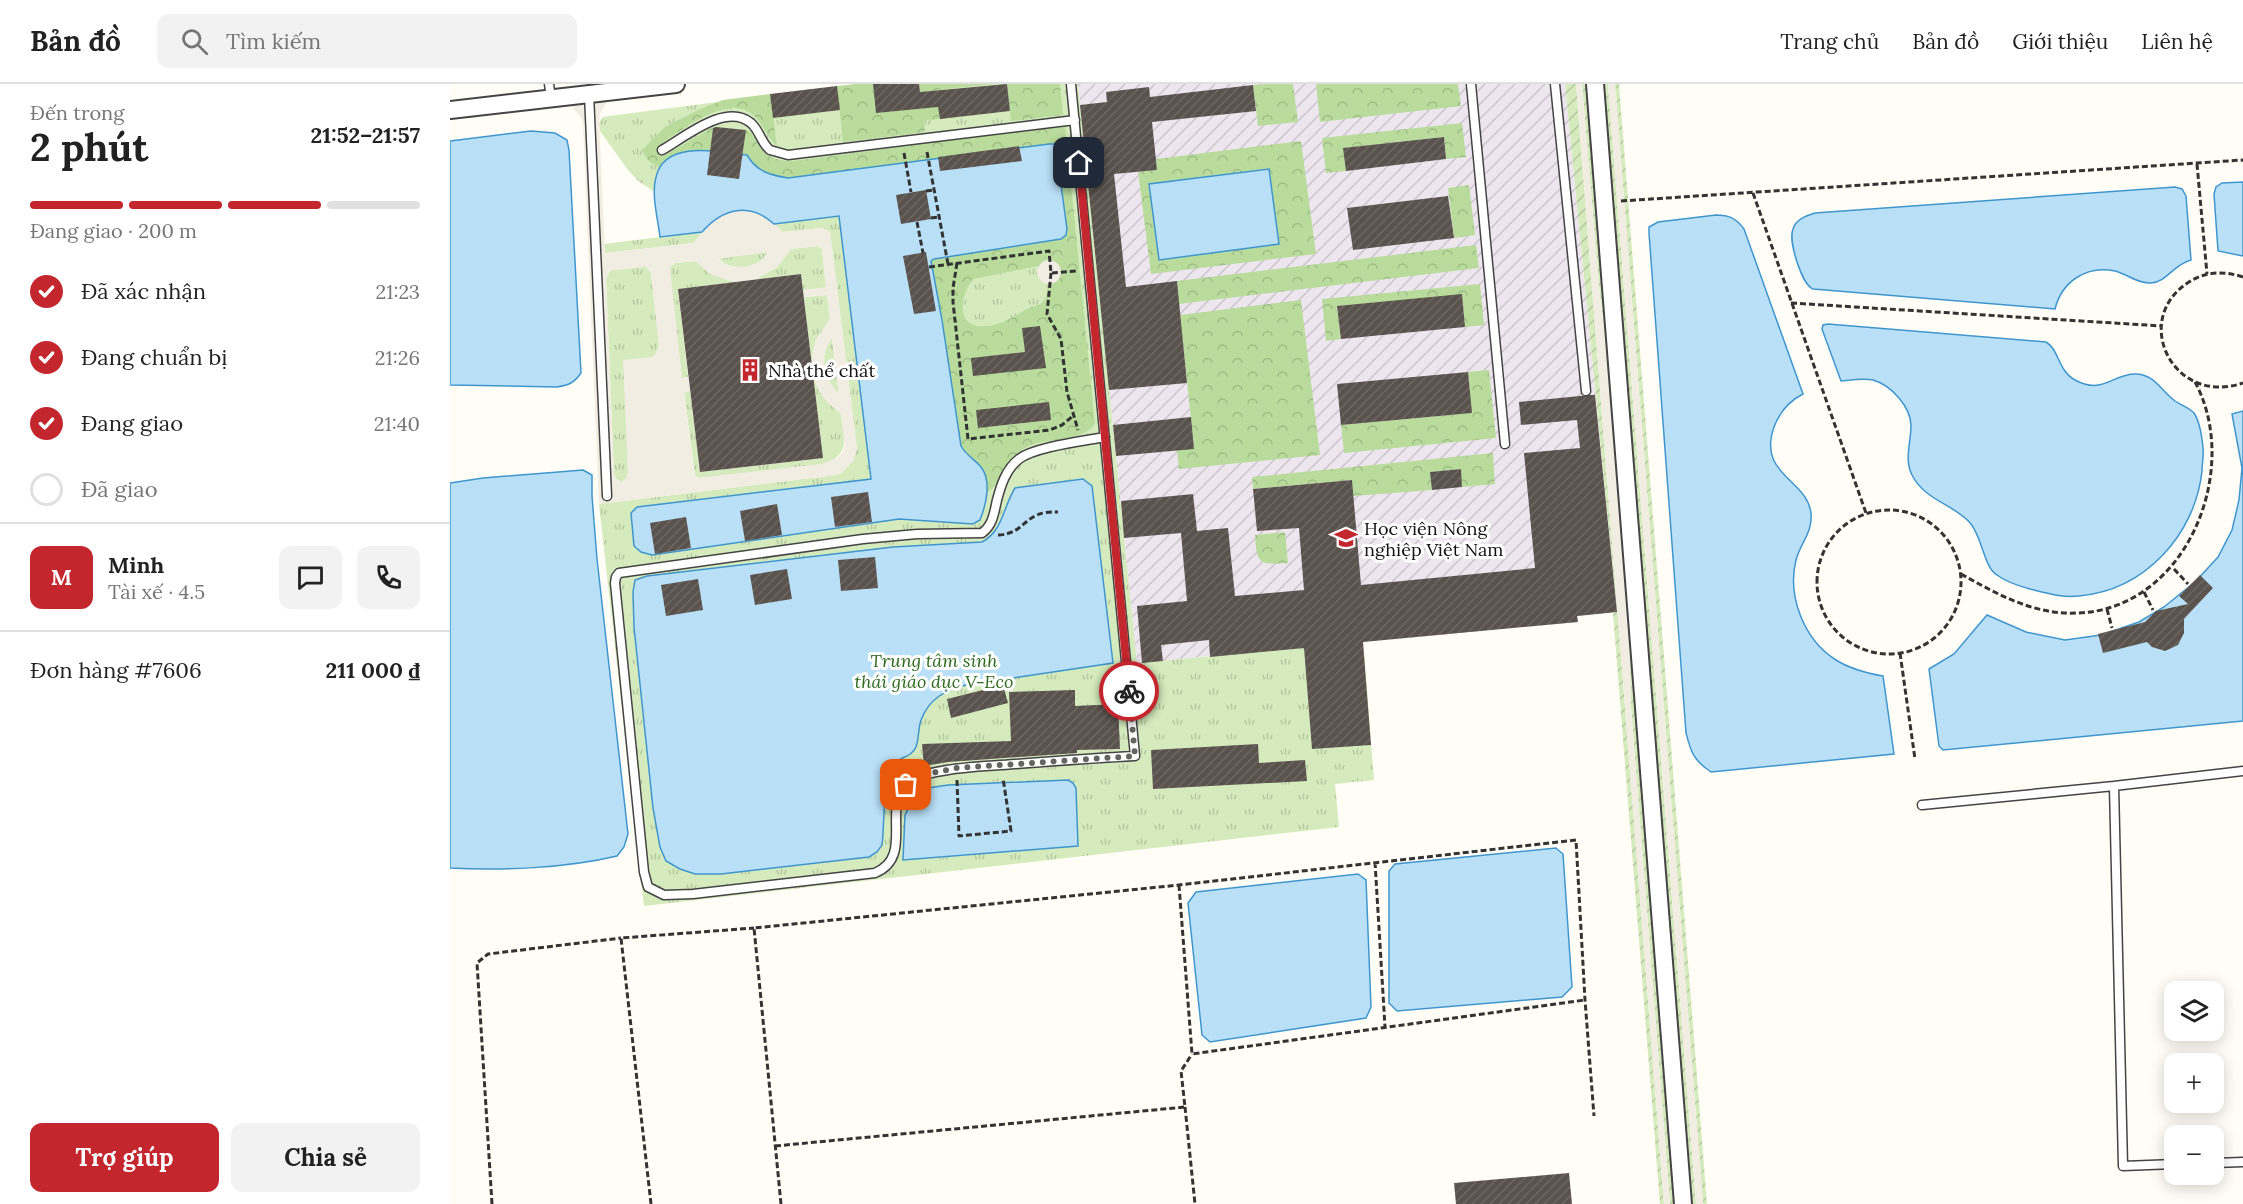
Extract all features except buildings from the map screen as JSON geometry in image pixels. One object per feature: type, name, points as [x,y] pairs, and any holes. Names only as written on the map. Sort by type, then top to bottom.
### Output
[{"type":"street","points":[[450,110],[550,91],[589,94],[676,84]]},
{"type":"street","points":[[1595,84],[1683,1204]]},
{"type":"lane","points":[[1071,84],[1075,120],[1105,436],[1135,756],[957,768],[926,774],[906,785],[900,794],[893,859],[882,870],[875,873],[693,894],[664,895],[651,891],[646,883],[642,849],[615,583],[619,573],[881,537],[982,533],[992,522],[1005,476],[1018,460],[1030,453],[1105,436]]},
{"type":"lane","points":[[1471,84],[1505,444]]},
{"type":"lane","points":[[1555,84],[1586,391]]},
{"type":"lane","points":[[589,94],[607,496]]},
{"type":"lane","points":[[662,150],[711,121],[728,116],[749,122],[758,130],[770,150],[788,155],[1075,120]]},
{"type":"lane","points":[[1922,805],[2243,771]]},
{"type":"lane","points":[[2114,786],[2123,1166],[2164,1164]]},
{"type":"lane","points":[[2224,1163],[2243,1162]]},
{"type":"path","points":[[927,152],[948,264]]},
{"type":"path","points":[[904,154],[911,192]]},
{"type":"path","points":[[1621,201],[2243,160]]},
{"type":"path","points":[[2197,164],[2207,274]]},
{"type":"path","points":[[926,191],[934,190]]},
{"type":"path","points":[[1753,193],[1866,513]]},
{"type":"path","points":[[931,218],[939,217]]},
{"type":"path","points":[[917,222],[923,253]]},
{"type":"path","points":[[929,267],[1049,251],[1051,273],[1047,314],[1061,339],[1066,392],[1082,441]]},
{"type":"path","points":[[957,263],[953,302],[968,439],[1050,430],[1062,426],[1073,416]]},
{"type":"path","points":[[1051,273],[1089,269]]},
{"type":"path","points":[[2209,404],[2194,382],[2179,371],[2168,355],[2163,343],[2162,326],[2168,305],[2175,294],[2195,278],[2220,273],[2243,278]]},
{"type":"path","points":[[1791,303],[2162,326]]},
{"type":"path","points":[[2194,382],[2220,388],[2243,383]]},
{"type":"path","points":[[1900,510],[1927,520],[1948,539],[1955,551],[1961,574],[1958,607],[1943,631],[1920,648],[1900,653],[1878,654],[1851,644],[1830,625],[1818,599],[1817,571],[1827,544],[1846,523],[1866,513],[1900,510]]},
{"type":"path","points":[[1006,535],[1020,529],[1029,518],[1044,511],[1058,512]]},
{"type":"path","points":[[1961,574],[2010,600],[2040,610],[2077,614],[2117,606],[2144,592],[2179,565]]},
{"type":"path","points":[[2174,569],[2188,584]]},
{"type":"path","points":[[2144,592],[2153,610]]},
{"type":"path","points":[[2107,609],[2112,627]]},
{"type":"path","points":[[1900,653],[1916,759]]},
{"type":"path","points":[[957,784],[959,836],[1011,831],[1003,782]]},
{"type":"path","points":[[492,1204],[477,963],[488,954],[621,938],[753,928],[1179,885],[1576,840],[1594,1116]]},
{"type":"path","points":[[1375,862],[1385,1027]]},
{"type":"path","points":[[1179,885],[1192,1054],[1181,1071],[1195,1204]]},
{"type":"path","points":[[753,928],[781,1204]]},
{"type":"path","points":[[621,938],[651,1204]]},
{"type":"path","points":[[1192,1054],[1585,999]]},
{"type":"path","points":[[776,1146],[1185,1107]]},
{"type":"shaded area","points":[[1078,84],[1565,84],[1617,612],[1578,616],[1578,622],[1137,663]]},
{"type":"shaded area","points":[[1576,84],[1582,84],[1599,287],[1609,368],[1629,625],[1631,707],[1670,1204],[1664,1204]]},
{"type":"shaded area","points":[[1608,84],[1615,84],[1703,1204],[1696,1204]]},
{"type":"shaded area","points":[[608,100],[600,114],[599,123],[605,253],[694,243],[711,221],[738,210],[767,217],[783,232],[822,228],[830,232],[857,449],[854,460],[842,473],[599,504],[583,123],[569,104]],"holes":[[[818,246],[822,249],[826,287],[803,290],[804,297],[827,295],[830,319],[816,340],[811,362],[813,377],[819,391],[841,414],[845,445],[843,452],[823,464],[697,478],[694,473],[684,393],[690,391],[688,377],[682,378],[670,267],[675,263],[695,261],[710,274],[727,280],[736,282],[753,280],[777,267],[791,249]],[[768,252],[760,262],[744,267],[726,265],[718,259]],[[646,267],[651,273],[659,345],[656,354],[652,357],[623,360],[628,475],[622,482],[616,479],[614,473],[606,279],[612,270]],[[832,338],[839,394],[829,382],[824,366],[825,351]]]},
{"type":"shaded area","points":[[1049,260],[1058,263],[1061,272],[1058,281],[1049,284],[1040,281],[1037,272],[1040,263]]},
{"type":"green space","name":"Trung tâm sinh thái giáo dục V-Eco","points":[[857,84],[1078,84],[1137,663],[1363,642],[1374,780],[1335,784],[1339,827],[644,906],[599,504],[836,475],[857,449],[830,232],[822,228],[783,232],[702,232],[694,243],[605,253],[604,244],[660,237],[655,192],[638,181],[628,170],[600,131],[599,123],[603,117],[609,116]]},
{"type":"green space","points":[[873,84],[876,113],[922,108],[919,84],[994,84],[937,90],[940,119],[924,120],[925,132],[843,142],[837,86]]},
{"type":"green space","points":[[1007,84],[1060,84],[1063,115],[1011,121]]},
{"type":"green space","points":[[1293,84],[1298,122],[1258,126],[1253,85]]},
{"type":"green space","points":[[1316,84],[1458,84],[1461,106],[1320,122]]},
{"type":"green space","points":[[1565,84],[1576,84],[1664,1204],[1660,1204],[1613,613],[1617,612]]},
{"type":"green space","points":[[1582,84],[1587,84],[1609,368],[1599,287]]},
{"type":"green space","points":[[1604,84],[1608,84],[1696,1204],[1692,1204]]},
{"type":"green space","points":[[1615,84],[1619,84],[1707,1204],[1703,1204]]},
{"type":"green space","points":[[770,94],[777,146],[752,114],[737,108],[725,109],[701,118],[659,145],[665,155],[713,127],[710,151],[683,154],[660,167],[649,161],[642,150],[665,127],[698,110],[723,100]]},
{"type":"green space","points":[[1462,123],[1466,157],[1446,159],[1444,137],[1344,148],[1346,171],[1326,173],[1322,138]]},
{"type":"green space","points":[[1065,125],[1095,424],[1081,434],[1033,444],[1025,448],[1014,458],[996,485],[986,493],[982,470],[961,446],[931,261],[1061,239],[1067,228],[1054,145],[788,178],[763,172],[743,153],[746,130],[751,132],[767,154],[785,161]],"holes":[[[1038,266],[1038,278],[1048,284],[1046,298],[1041,304],[1006,321],[987,326],[977,326],[969,323],[965,318],[963,303],[968,286],[973,279]]]},
{"type":"green space","points":[[1301,141],[1316,254],[1151,274],[1138,172],[1157,170],[1156,159]],"holes":[[[1269,169],[1279,244],[1149,184]]]},
{"type":"green space","points":[[1469,185],[1475,235],[1454,238],[1448,188]]},
{"type":"green space","points":[[1476,245],[1479,268],[1179,304],[1177,281]]},
{"type":"green space","points":[[818,246],[822,249],[826,288],[803,290],[801,274],[754,280],[777,267],[791,249]]},
{"type":"green space","points":[[769,252],[752,266],[738,268],[718,258]]},
{"type":"green space","points":[[695,261],[727,280],[736,282],[678,289],[688,377],[682,378],[669,270],[675,263]]},
{"type":"green space","points":[[646,267],[651,273],[659,345],[656,354],[652,357],[627,478],[622,482],[616,479],[614,473],[606,279],[612,270]]},
{"type":"green space","points":[[1480,284],[1484,325],[1465,327],[1462,295],[1337,307],[1341,339],[1326,341],[1322,299]]},
{"type":"green space","points":[[827,295],[830,319],[816,340],[811,362],[804,297]]},
{"type":"green space","points":[[1301,300],[1320,455],[1179,469],[1177,450],[1194,448],[1180,315]]},
{"type":"green space","points":[[832,337],[839,395],[829,382],[824,367],[825,352]]},
{"type":"green space","points":[[1489,370],[1496,438],[1344,453],[1341,425],[1471,413],[1468,372]]},
{"type":"green space","points":[[813,377],[823,397],[841,414],[844,444],[838,455],[823,464],[700,478],[695,476],[684,392],[690,391],[700,472],[823,458]]},
{"type":"green space","points":[[1493,453],[1495,484],[1462,487],[1460,469],[1431,472],[1432,490],[1353,496],[1351,480],[1253,489],[1252,477]]},
{"type":"green space","points":[[1285,532],[1288,563],[1270,564],[1261,561],[1258,557],[1255,535]]},
{"type":"green space","points":[[1629,625],[1675,1204],[1670,1204],[1631,707]]},
{"type":"water","points":[[531,131],[555,133],[567,140],[581,373],[571,383],[557,387],[450,385],[450,141]]},
{"type":"water","points":[[1054,144],[1056,148],[1066,235],[1061,239],[931,261],[961,446],[981,467],[986,479],[986,500],[980,520],[973,524],[899,519],[652,555],[641,552],[634,546],[631,513],[637,507],[871,479],[839,216],[774,224],[755,212],[736,211],[718,218],[702,232],[660,237],[654,191],[661,165],[670,157],[682,153],[723,152],[747,155],[764,172],[788,178]]},
{"type":"water","points":[[1269,169],[1279,244],[1159,260],[1149,184]]},
{"type":"water","points":[[2243,182],[2243,256],[2218,251],[2214,194],[2216,187],[2222,183]]},
{"type":"water","points":[[2175,187],[2182,189],[2186,196],[2191,260],[2180,265],[2162,280],[2151,283],[2142,282],[2115,271],[2095,270],[2086,273],[2077,277],[2063,290],[2055,309],[1813,289],[1805,280],[1792,243],[1796,223],[1815,213]]},
{"type":"water","points":[[1716,215],[1732,218],[1744,229],[1803,394],[1789,403],[1782,411],[1774,427],[1771,443],[1772,456],[1777,466],[1801,492],[1808,502],[1811,513],[1810,526],[1796,560],[1794,588],[1796,602],[1807,629],[1825,651],[1847,666],[1883,676],[1894,754],[1711,772],[1696,759],[1689,745],[1686,733],[1649,227],[1658,222]]},
{"type":"water","points":[[1823,325],[2046,342],[2054,350],[2069,376],[2084,384],[2100,385],[2135,374],[2148,377],[2175,401],[2192,411],[2199,425],[2203,451],[2202,471],[2189,517],[2163,555],[2145,571],[2103,592],[2061,596],[2004,580],[1989,566],[1971,524],[1957,512],[1932,497],[1912,475],[1908,457],[1911,426],[1904,404],[1887,387],[1873,380],[1841,381],[1822,329]]},
{"type":"water","points":[[2243,411],[2243,721],[1943,750],[1939,746],[1929,669],[1954,654],[1987,615],[2026,632],[2065,640],[2101,635],[2139,622],[2164,607],[2196,581],[2218,557],[2232,530],[2239,500],[2242,468],[2232,414]]},
{"type":"water","points":[[583,470],[592,475],[597,559],[628,834],[624,847],[617,856],[556,866],[512,869],[450,868],[450,483]]},
{"type":"water","points":[[1083,479],[1092,486],[1113,663],[966,685],[939,696],[924,713],[914,751],[894,763],[892,767],[885,796],[882,845],[869,857],[721,874],[695,874],[666,861],[660,847],[653,808],[634,627],[635,580],[647,576],[893,547],[982,542],[999,525],[1015,488]]},
{"type":"water","points":[[1068,780],[1076,788],[1078,846],[903,860],[905,815],[913,799],[928,788],[948,785]]},
{"type":"water","points":[[1556,848],[1563,854],[1572,987],[1562,997],[1397,1011],[1389,1003],[1389,871],[1395,864]]},
{"type":"water","points":[[1358,874],[1366,880],[1371,1007],[1366,1018],[1210,1042],[1202,1035],[1188,903],[1196,892]]},
{"type":"way so far","points":[[906,785],[926,774],[957,768],[1135,756],[1129,691]]},
{"type":"place","name":"Nhà thể chất","points":[[750,370]]},
{"type":"place","name":"Học viện Nông nghiệp Việt Nam","points":[[1346,538]]},
{"type":"route","points":[[1079,163],[1129,691]]}]
